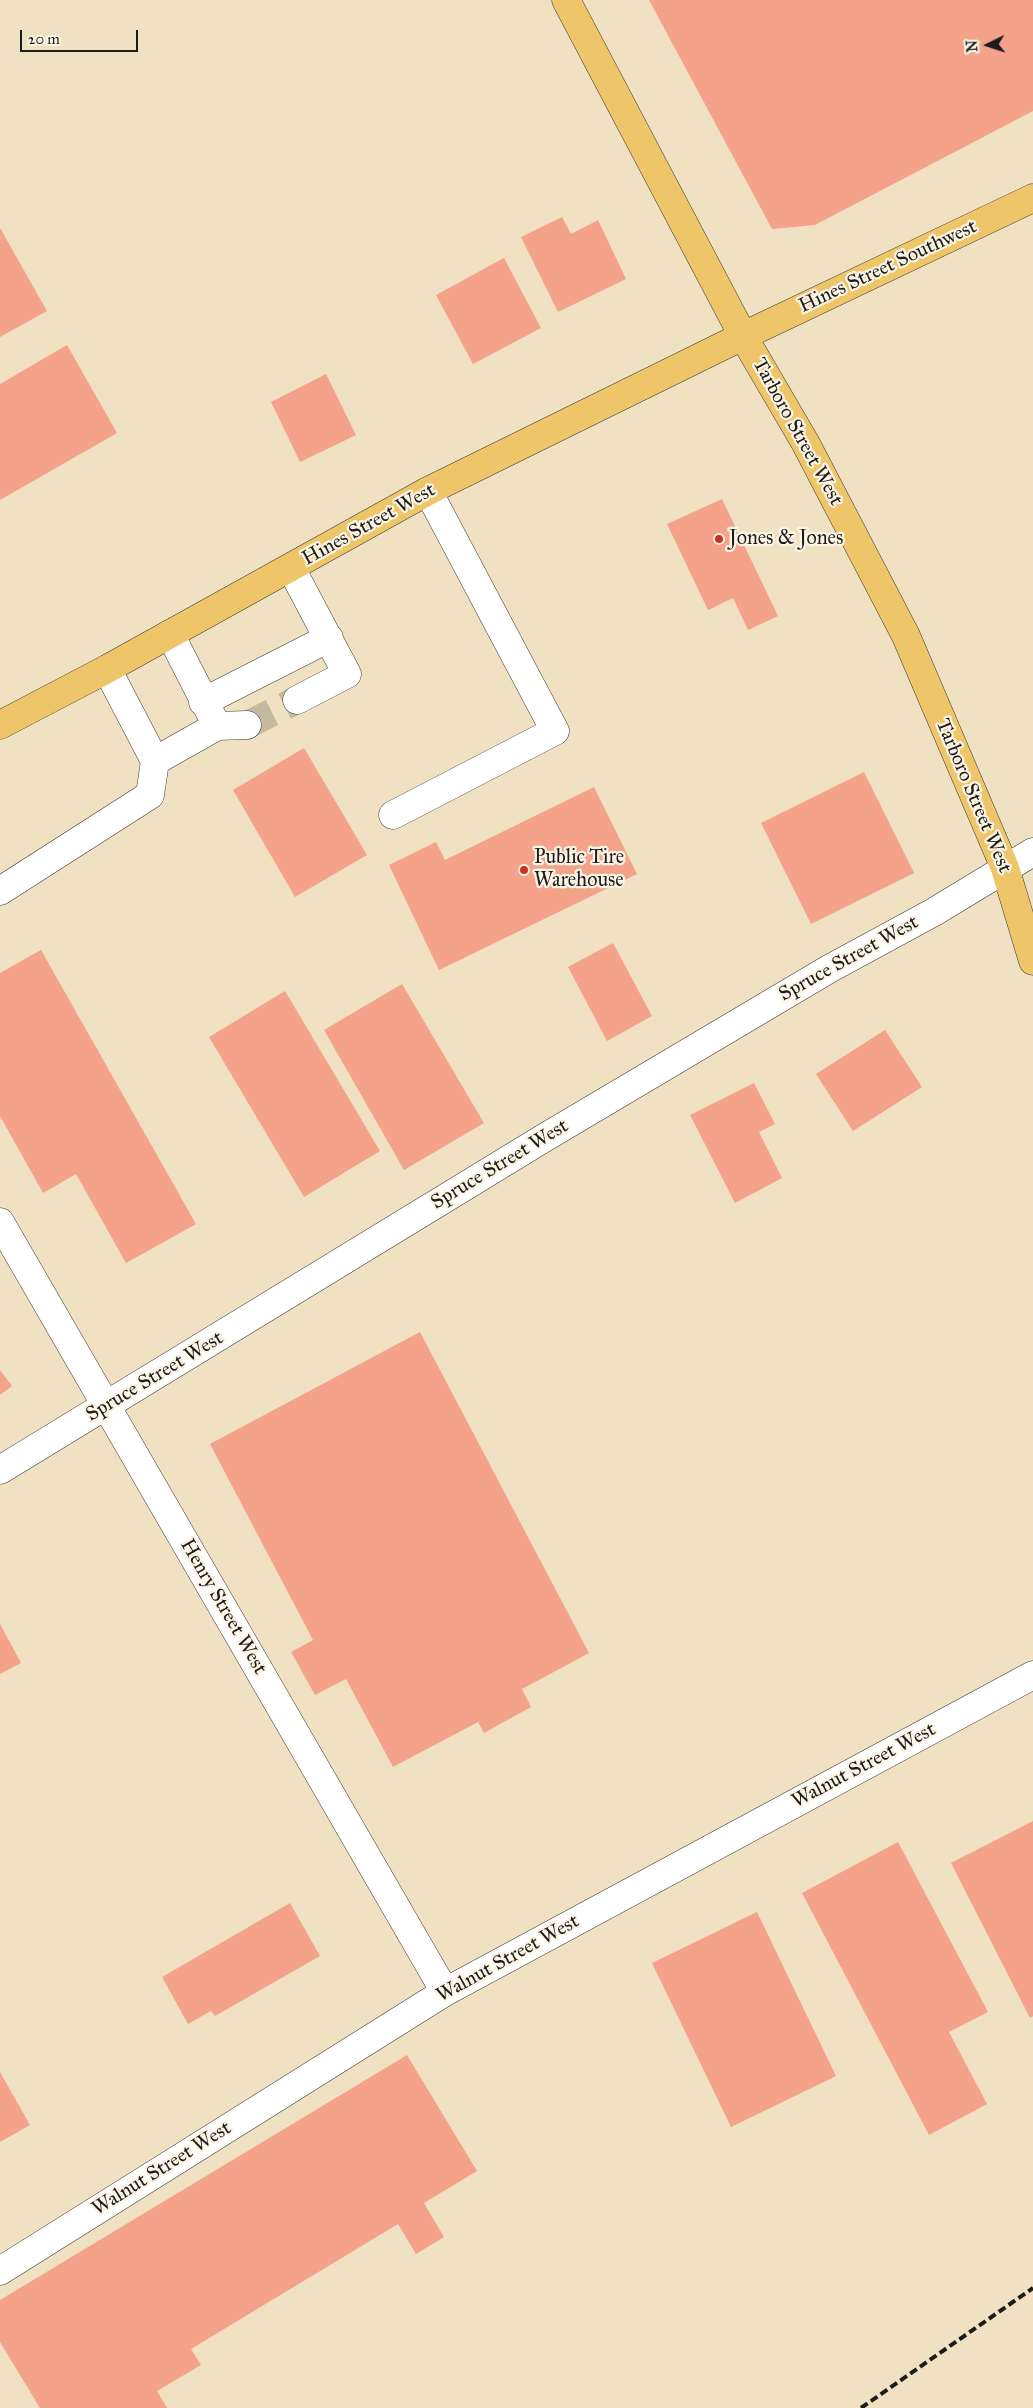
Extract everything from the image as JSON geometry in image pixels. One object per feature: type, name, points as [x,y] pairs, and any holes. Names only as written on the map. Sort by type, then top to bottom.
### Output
[{"type":"main road","name":"Tarboro Street West","points":[[566,0],[743,336],[806,444],[906,636],[1004,868],[1033,961]]},
{"type":"main road","name":"Hines Street Southwest","points":[[743,336],[1033,198]]},
{"type":"main road","name":"Hines Street West","points":[[0,725],[107,669],[428,491],[743,336]]},
{"type":"street","points":[[393,816],[554,732],[428,491]]},
{"type":"street","points":[[291,568],[347,674],[297,700]]},
{"type":"street","points":[[170,634],[203,702],[217,726]]},
{"type":"street","points":[[203,702],[329,638]]},
{"type":"street","points":[[0,891],[150,794],[155,760],[107,669]]},
{"type":"street","points":[[155,760],[217,726],[247,725]]},
{"type":"street","name":"Spruce Street West","points":[[0,1470],[544,1138],[820,974],[934,912],[1033,852]]},
{"type":"street","name":"Henry Street West","points":[[0,1222],[445,1992]]},
{"type":"street","name":"Walnut Street West","points":[[0,2271],[445,1992],[1033,1675]]},
{"type":"building","points":[[649,0],[1033,0],[1033,111],[815,225],[772,229]]},
{"type":"building","points":[[562,217],[571,234],[598,220],[626,279],[558,312],[521,237]]},
{"type":"building","points":[[0,228],[47,311],[0,337]]},
{"type":"building","points":[[504,258],[541,328],[473,364],[436,295]]},
{"type":"building","points":[[67,345],[117,433],[0,500],[0,384]]},
{"type":"building","points":[[326,374],[356,435],[300,462],[271,402]]},
{"type":"building","points":[[722,499],[778,616],[748,630],[733,598],[708,610],[667,524]]},
{"type":"building","points":[[304,748],[367,855],[295,897],[233,790]]},
{"type":"building","points":[[864,772],[914,873],[811,924],[761,823]]},
{"type":"building","points":[[594,787],[637,874],[439,970],[389,865],[436,842],[445,860]]},
{"type":"building","points":[[613,943],[652,1016],[607,1041],[568,967]]},
{"type":"building","points":[[41,950],[196,1224],[126,1263],[76,1174],[43,1193],[0,1116],[0,973]]},
{"type":"building","points":[[402,984],[484,1123],[404,1170],[324,1030]]},
{"type":"building","points":[[285,991],[380,1151],[304,1197],[209,1037]]},
{"type":"building","points":[[885,1030],[922,1087],[853,1131],[816,1074]]},
{"type":"building","points":[[754,1083],[775,1124],[759,1132],[782,1178],[735,1203],[690,1115]]},
{"type":"building","points":[[420,1332],[589,1653],[522,1689],[531,1707],[484,1733],[478,1722],[393,1767],[346,1679],[315,1695],[291,1652],[313,1640],[210,1444]]},
{"type":"building","points":[[0,1370],[12,1386],[0,1395]]},
{"type":"building","points":[[0,1624],[21,1663],[0,1674]]},
{"type":"building","points":[[1033,1821],[1033,2016],[1030,2018],[951,1863]]},
{"type":"building","points":[[898,1842],[988,2012],[949,2032],[987,2104],[929,2135],[802,1893]]},
{"type":"building","points":[[290,1903],[320,1956],[215,2016],[211,2011],[188,2024],[162,1977]]},
{"type":"building","points":[[757,1912],[836,2076],[731,2127],[652,1963]]},
{"type":"building","points":[[407,2055],[477,2171],[424,2203],[444,2237],[416,2254],[398,2224],[191,2349],[201,2365],[157,2391],[167,2408],[40,2408],[0,2342],[0,2300]]},
{"type":"building","points":[[0,2072],[30,2125],[0,2142]]},
{"type":"tunnel","points":[[247,725],[297,700]]},
{"type":"railway","points":[[861,2408],[1033,2288]]},
{"type":"place","name":"Jones & Jones","points":[[719,539]]},
{"type":"place","name":"Public Tire Warehouse","points":[[524,870]]}]
